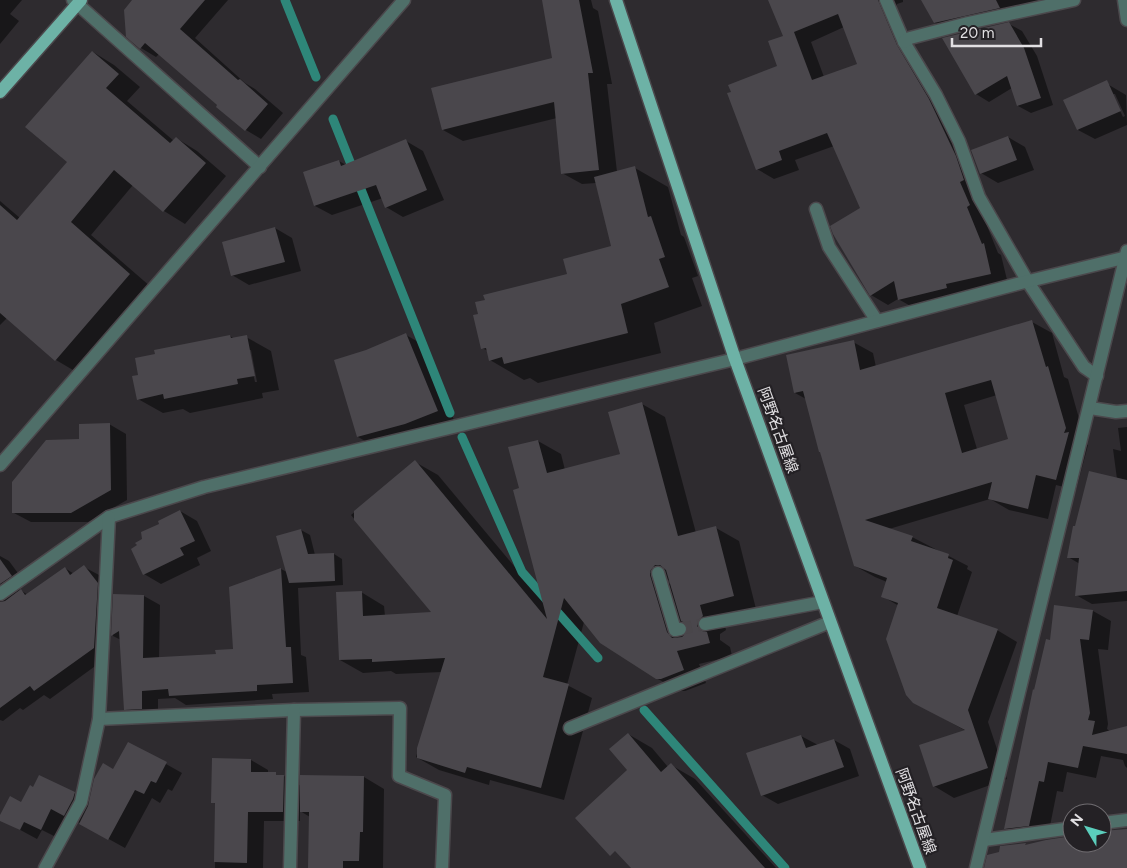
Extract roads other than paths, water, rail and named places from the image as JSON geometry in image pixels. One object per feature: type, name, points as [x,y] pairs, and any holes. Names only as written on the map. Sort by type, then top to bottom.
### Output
[{"type":"main road","name":"阿野名古屋線","points":[[616,0],[735,359],[920,868]]},
{"type":"main road","points":[[0,92],[77,1]]},
{"type":"street","points":[[0,465],[404,0]]},
{"type":"street","points":[[886,0],[904,42],[936,95],[959,141],[979,197],[1028,282],[1084,366],[1097,376]]},
{"type":"street","points":[[904,42],[910,38],[968,23],[1074,0]]},
{"type":"street","points":[[1124,0],[1127,20]]},
{"type":"street","points":[[77,1],[260,167]]},
{"type":"street","points":[[816,209],[829,247],[877,321]]},
{"type":"street","points":[[0,594],[109,517],[204,487],[735,359],[1127,255],[976,868]]},
{"type":"street","points":[[1090,408],[1116,412],[1127,411]]},
{"type":"street","points":[[45,868],[82,802],[99,719],[109,517]]},
{"type":"street","points":[[658,573],[675,630],[680,629]]},
{"type":"street","points":[[705,624],[823,602]]},
{"type":"street","points":[[570,728],[830,622]]},
{"type":"street","points":[[99,719],[294,710],[400,708],[399,776],[444,795],[442,868]]},
{"type":"street","points":[[290,868],[294,710]]},
{"type":"street","points":[[1112,822],[1127,820]]},
{"type":"street","points":[[984,840],[1062,829]]},
{"type":"waterway","points":[[285,0],[316,77]]},
{"type":"waterway","points":[[333,119],[450,413]]},
{"type":"waterway","points":[[462,437],[522,572],[598,658]]},
{"type":"waterway","points":[[644,710],[785,868]]},
{"type":"tunnel","points":[[680,629],[705,624]]}]
